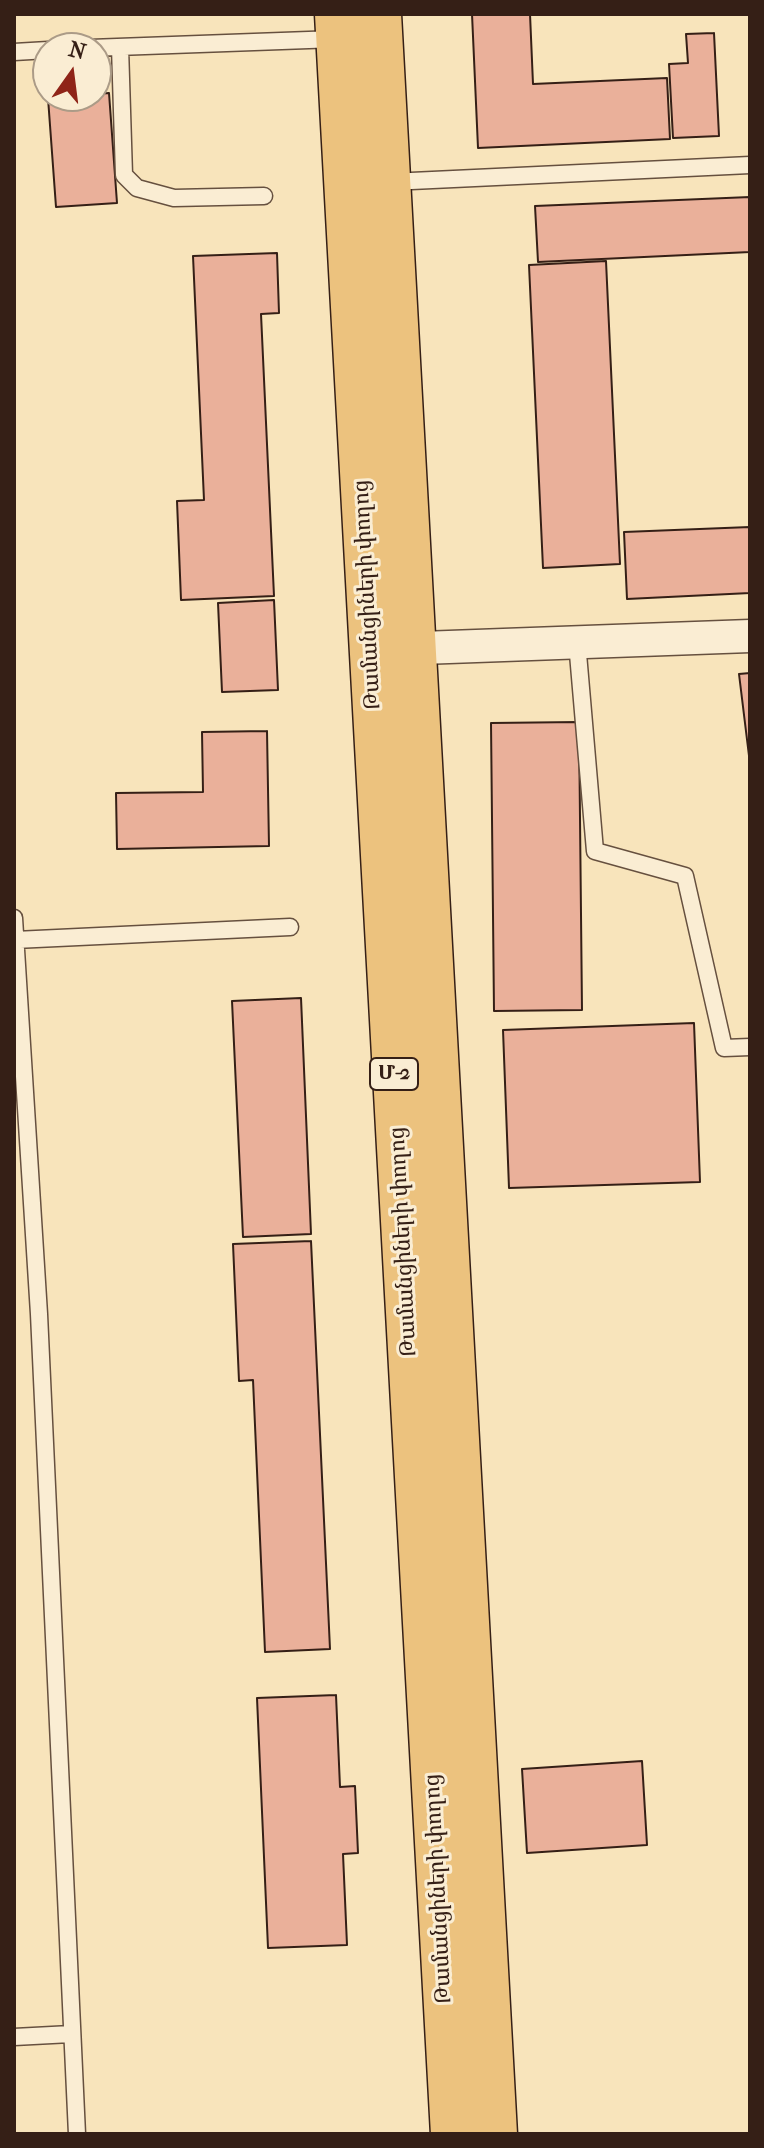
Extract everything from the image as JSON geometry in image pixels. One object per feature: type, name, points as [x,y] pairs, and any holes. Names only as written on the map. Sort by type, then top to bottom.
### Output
[{"type":"main road","name":"Թամանցիների փողոց","points":[[379,14],[388,182],[392,649],[453,2134]]},
{"type":"main road","name":"Թամանցիների փողոց","points":[[337,26],[392,649],[495,2134]]},
{"type":"street","points":[[392,649],[750,636]]},
{"type":"lane","points":[[112,47],[337,26]]},
{"type":"lane","points":[[120,47],[124,175],[137,188],[174,198],[264,196]]},
{"type":"lane","points":[[388,182],[750,165]]},
{"type":"lane","points":[[577,642],[595,851],[685,876],[724,1048],[750,1047]]},
{"type":"lane","points":[[14,918],[40,1330],[77,2134]]},
{"type":"lane","points":[[15,940],[290,927]]},
{"type":"lane","points":[[14,2037],[71,2034]]},
{"type":"building","points":[[472,14],[530,14],[533,84],[667,78],[670,139],[478,148]]},
{"type":"building","points":[[714,33],[719,136],[673,138],[669,64],[688,63],[686,34]]},
{"type":"building","points":[[49,112],[110,112],[117,203],[56,207]]},
{"type":"building","points":[[750,197],[750,252],[538,262],[535,206]]},
{"type":"building","points":[[277,253],[279,313],[261,314],[274,596],[181,600],[177,501],[204,500],[193,256]]},
{"type":"building","points":[[606,261],[620,564],[543,568],[529,265]]},
{"type":"building","points":[[750,527],[750,593],[627,599],[624,532]]},
{"type":"building","points":[[274,600],[278,690],[222,692],[218,603]]},
{"type":"building","points":[[750,673],[750,764],[739,674]]},
{"type":"building","points":[[579,722],[582,1010],[494,1011],[491,723]]},
{"type":"building","points":[[267,731],[269,846],[117,849],[116,793],[203,792],[202,732]]},
{"type":"building","points":[[301,998],[311,1234],[243,1237],[232,1001]]},
{"type":"building","points":[[694,1023],[700,1182],[509,1188],[503,1030]]},
{"type":"building","points":[[311,1241],[330,1649],[265,1652],[253,1380],[239,1381],[233,1244]]},
{"type":"building","points":[[336,1695],[340,1787],[355,1786],[358,1853],[343,1854],[347,1945],[268,1948],[257,1698]]},
{"type":"building","points":[[642,1761],[647,1845],[527,1853],[522,1769]]}]
